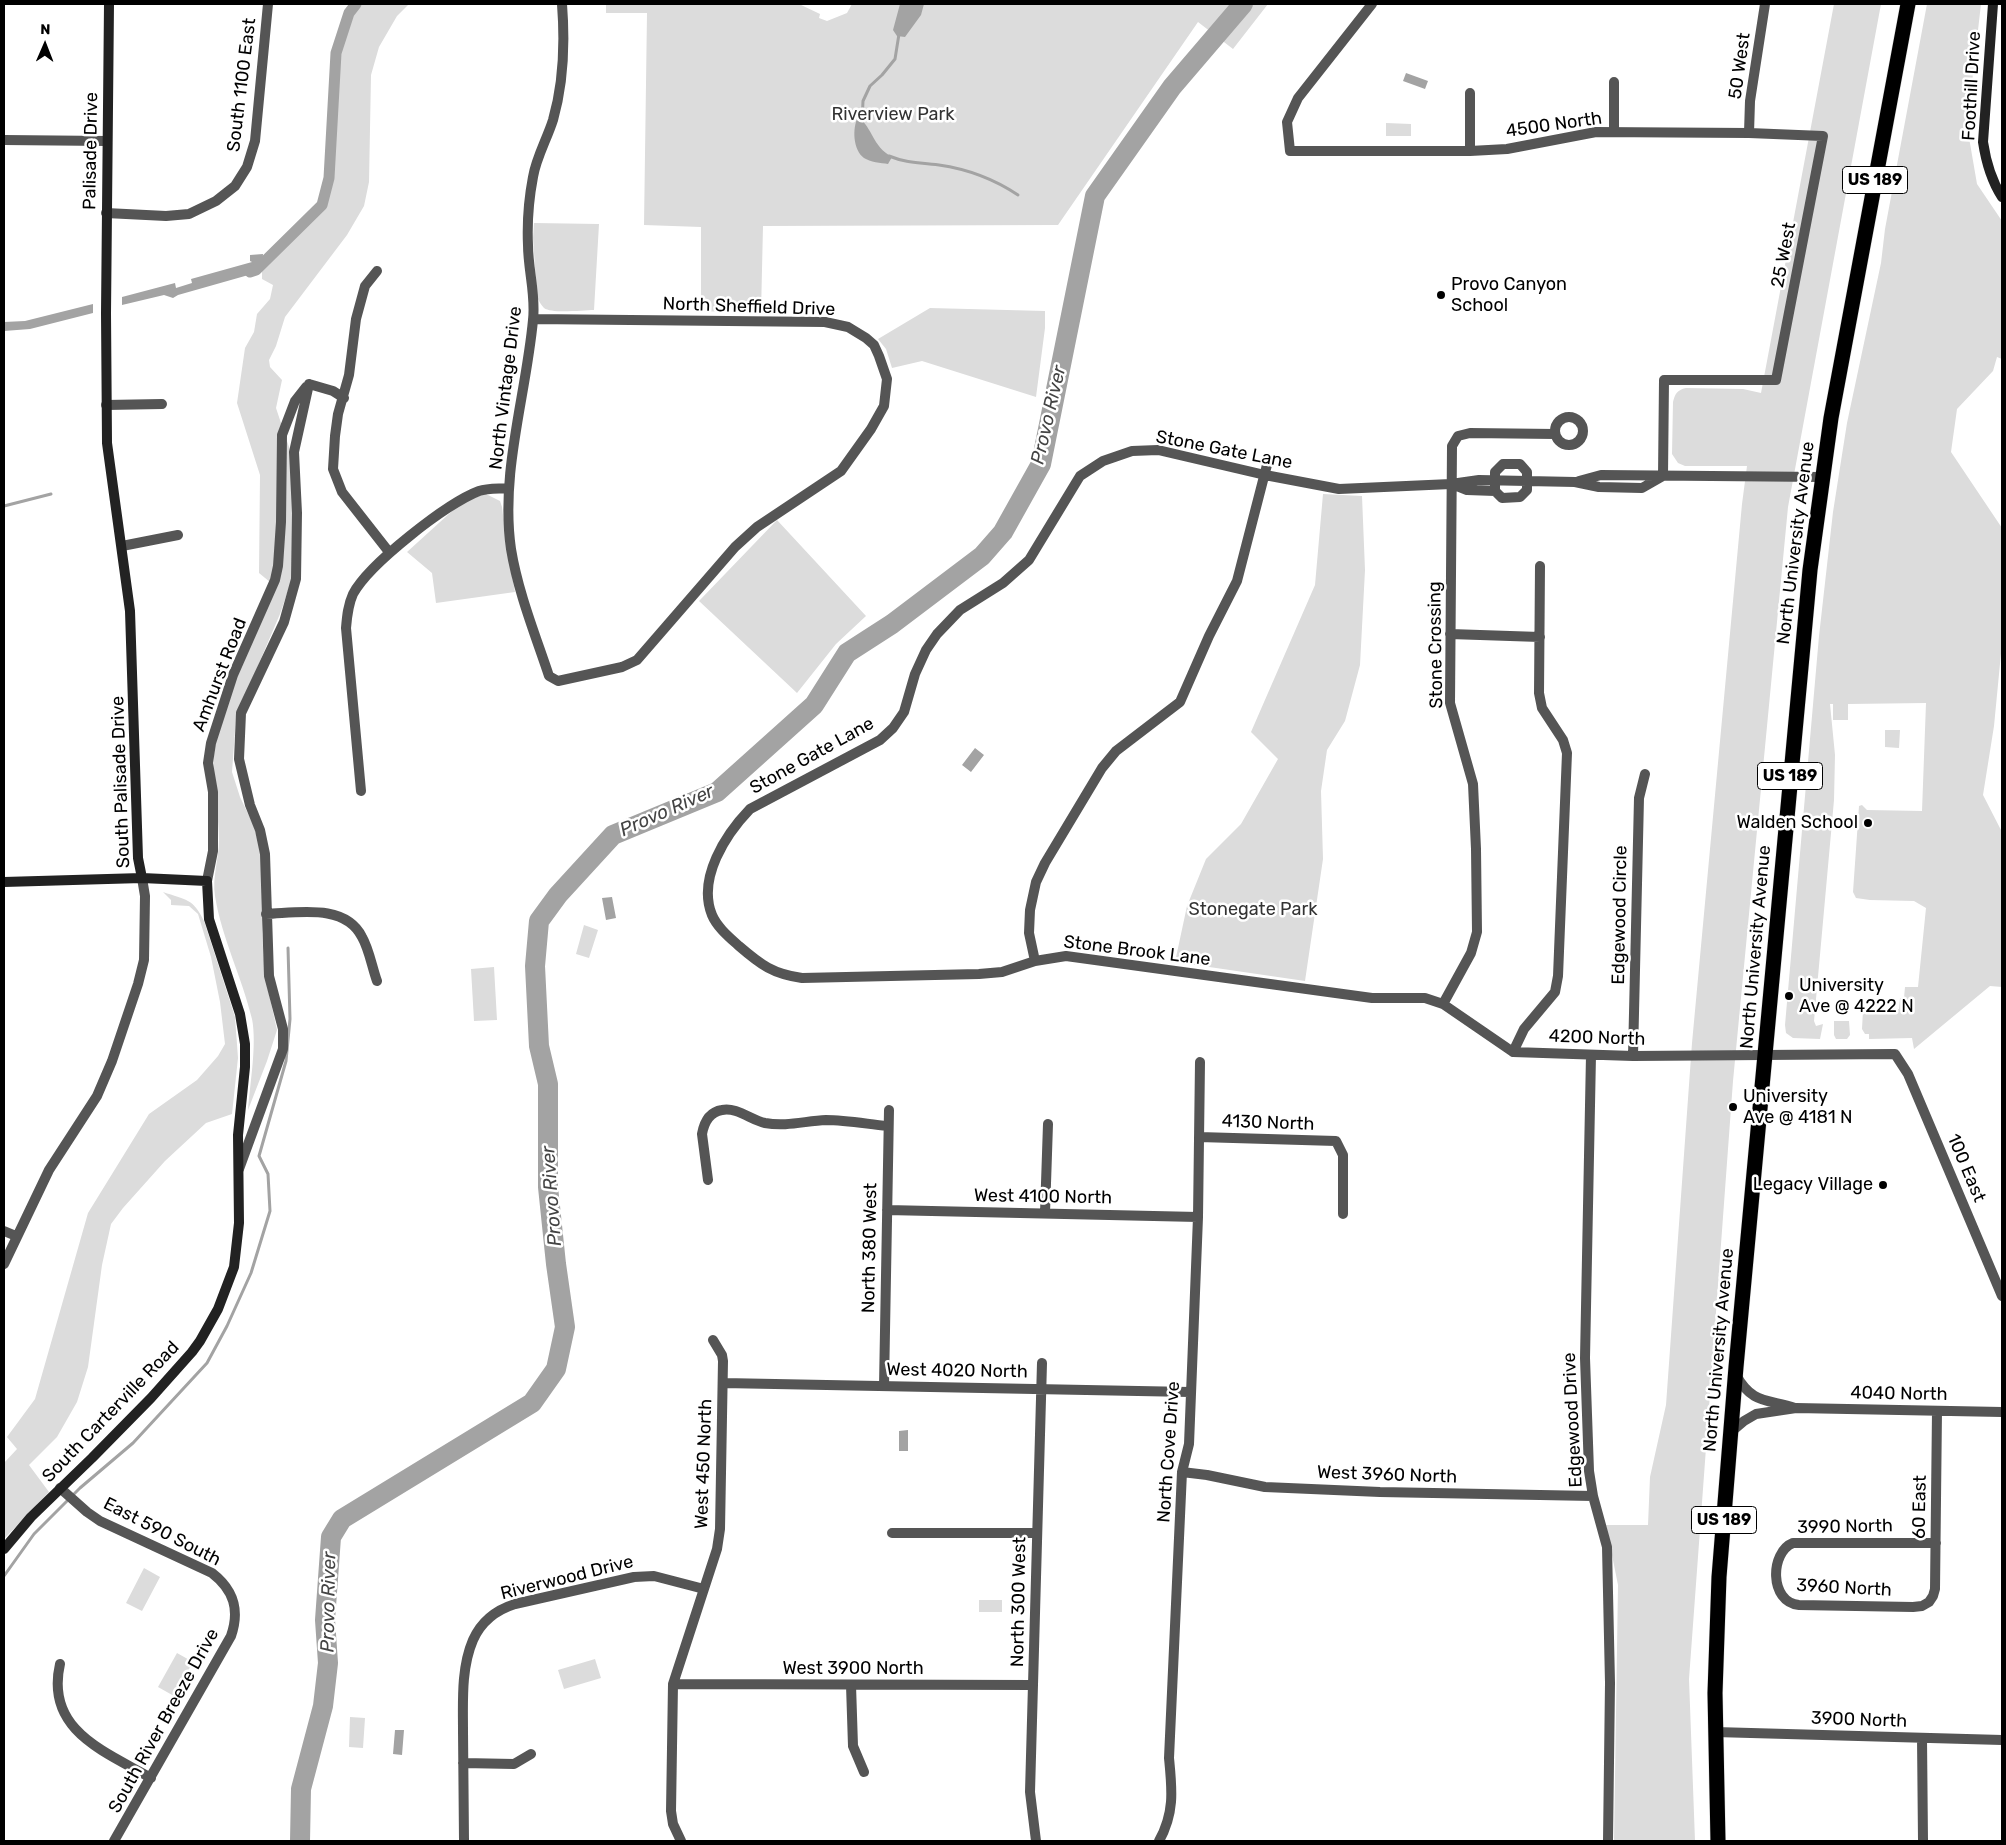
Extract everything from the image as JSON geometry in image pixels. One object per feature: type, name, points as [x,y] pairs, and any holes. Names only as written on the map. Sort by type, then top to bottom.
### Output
[{"type":"highway","name":"North University Avenue","points":[[1718,1841],[1715,1732],[1719,1586],[1736,1375],[1802,644],[1831,418],[1908,4]]},
{"type":"street","name":"Palisade Drive","points":[[106,298],[109,4]]},
{"type":"street","name":"South 1100 East","points":[[106,213],[166,216],[189,214],[205,208],[235,186],[247,167],[255,141],[268,4]]},
{"type":"street","name":"North Vintage Drive","points":[[558,681],[549,676],[523,598],[511,549],[510,488],[512,458],[534,319],[528,245],[533,176],[553,119],[562,78],[564,32],[562,4]]},
{"type":"street","name":"4500 North","points":[[1372,4],[1298,98],[1286,122],[1290,151],[1470,151],[1507,149],[1596,132],[1823,136]]},
{"type":"street","name":"50 West","points":[[1749,134],[1750,101],[1765,4]]},
{"type":"street","name":"Foothill Drive","points":[[1993,4],[1983,142],[1991,175],[2002,197]]},
{"type":"street","points":[[1614,82],[1614,132]]},
{"type":"street","points":[[1470,93],[1470,151]]},
{"type":"street","name":"25 West","points":[[1663,476],[1664,380],[1776,380],[1823,136]]},
{"type":"street","points":[[4,140],[107,142]]},
{"type":"street","points":[[377,272],[365,286],[356,319],[349,375],[338,414],[333,469],[342,492],[389,552]]},
{"type":"street","name":"South Palisade Drive","points":[[4,1264],[49,1170],[97,1096],[112,1061],[138,984],[144,960],[145,896],[138,858],[131,620],[107,443],[106,298]]},
{"type":"street","name":"North Sheffield Drive","points":[[534,319],[825,322],[848,327],[874,345],[887,379],[884,406],[871,429],[841,471],[757,527],[735,547],[637,660],[622,667],[558,681]]},
{"type":"street","points":[[309,384],[334,391],[344,398]]},
{"type":"street","name":"Amhurst Road","points":[[239,1169],[238,1135],[245,1066],[245,1044],[240,1014],[209,918],[207,881],[213,851],[213,792],[208,763],[210,743],[233,675],[275,580],[278,566],[281,522],[282,435],[295,401],[309,384]]},
{"type":"street","name":"South Carterville Road","points":[[4,1549],[31,1517],[151,1398],[200,1341],[218,1309],[234,1267],[239,1223],[239,1169],[283,1049],[283,1029],[270,976],[265,854],[260,830],[250,805],[239,759],[241,713],[284,622],[296,579],[297,513],[294,452],[309,384]]},
{"type":"street","points":[[106,405],[162,404]]},
{"type":"street","name":"Stone Crossing","points":[[1443,1004],[1471,953],[1477,932],[1474,792],[1450,703],[1452,446],[1458,436],[1470,433],[1555,434]]},
{"type":"street","name":"Stone Gate Lane","points":[[722,930],[712,915],[708,897],[709,879],[721,848],[734,826],[750,809],[880,740],[893,728],[904,712],[915,674],[926,650],[937,634],[960,610],[1004,583],[1029,560],[1080,476],[1103,460],[1132,452],[1158,450],[1265,475],[1339,489],[1451,484],[1479,480],[1495,486],[1527,481],[1575,482],[1601,475],[1822,477]]},
{"type":"street","points":[[1035,961],[1030,933],[1030,910],[1036,882],[1045,862],[1102,768],[1116,752],[1180,702],[1209,636],[1237,581],[1268,461]]},
{"type":"street","points":[[1495,486],[1495,472],[1503,464],[1520,464],[1527,472],[1527,481]]},
{"type":"street","name":"Stone Gate Lane","points":[[1495,486],[1502,498],[1520,497],[1527,490],[1527,481]]},
{"type":"street","points":[[361,791],[346,628],[347,611],[352,596],[362,580],[389,552],[468,495],[482,490],[510,488]]},
{"type":"street","points":[[122,546],[178,534]]},
{"type":"street","points":[[1443,1004],[1513,1052],[1524,1029],[1555,992],[1558,976],[1567,753],[1563,740],[1542,708],[1539,693],[1540,566]]},
{"type":"street","points":[[1450,634],[1540,637]]},
{"type":"street","name":"Edgewood Circle","points":[[1633,1056],[1639,798],[1645,774]]},
{"type":"street","points":[[4,882],[142,878],[207,881]]},
{"type":"street","points":[[266,914],[325,913],[339,916],[349,922],[361,935],[377,981]]},
{"type":"street","name":"Stone Brook Lane","points":[[722,930],[761,965],[782,975],[802,978],[979,974],[1002,972],[1035,961],[1066,956],[1372,998],[1425,998],[1443,1004]]},
{"type":"street","name":"4200 North","points":[[1513,1052],[1633,1056],[1895,1054]]},
{"type":"street","name":"100 East","points":[[1895,1054],[1908,1074],[2002,1296]]},
{"type":"street","name":"Edgewood Drive","points":[[1591,1055],[1585,1358],[1589,1471],[1593,1496],[1607,1548],[1610,1683],[1608,1841]]},
{"type":"street","name":"North Cove Drive","points":[[1159,1841],[1170,1816],[1172,1801],[1168,1758],[1182,1472],[1188,1444],[1198,1217],[1200,1062]]},
{"type":"street","points":[[708,1180],[702,1134],[703,1127],[709,1116],[720,1110],[735,1110],[762,1122],[776,1125],[825,1120],[887,1126]]},
{"type":"street","name":"North 380 West","points":[[884,1386],[887,1126],[889,1110]]},
{"type":"street","points":[[1045,1213],[1048,1124]]},
{"type":"street","name":"4130 North","points":[[1199,1137],[1336,1141],[1343,1155],[1343,1214]]},
{"type":"street","name":"West 4100 North","points":[[887,1210],[1198,1217]]},
{"type":"street","points":[[4,1231],[16,1236]]},
{"type":"street","name":"West 450 North","points":[[681,1841],[671,1811],[673,1684],[717,1549],[720,1529],[722,1355],[713,1340]]},
{"type":"street","name":"North 300 West","points":[[1036,1841],[1030,1792],[1042,1363]]},
{"type":"street","name":"4040 North","points":[[1736,1375],[1746,1390],[1757,1399],[1796,1408]]},
{"type":"street","name":"West 4020 North","points":[[723,1383],[1190,1392]]},
{"type":"street","name":"4040 North","points":[[1731,1432],[1744,1420],[1756,1414],[1796,1408],[2002,1412]]},
{"type":"street","name":"60 East","points":[[1929,1602],[1935,1588],[1937,1412]]},
{"type":"street","name":"West 3960 North","points":[[1182,1472],[1265,1487],[1380,1492],[1593,1496]]},
{"type":"street","name":"East 590 South","points":[[60,1488],[100,1521],[212,1573],[229,1590],[236,1615]]},
{"type":"street","points":[[892,1533],[1037,1533]]},
{"type":"street","name":"3990 North","points":[[1778,1574],[1778,1560],[1781,1551],[1797,1541],[1936,1543]]},
{"type":"street","name":"3960 North","points":[[1778,1574],[1778,1586],[1782,1597],[1794,1605],[1913,1607],[1922,1606],[1929,1602]]},
{"type":"street","name":"Riverwood Drive","points":[[464,1841],[464,1690],[466,1664],[473,1640],[479,1629],[497,1612],[515,1604],[634,1577],[654,1576],[704,1589]]},
{"type":"street","name":"South River Breeze Drive","points":[[114,1841],[231,1636],[236,1615]]},
{"type":"street","points":[[60,1664],[58,1697],[71,1724],[89,1742],[151,1778]]},
{"type":"street","name":"West 3900 North","points":[[673,1684],[1033,1685]]},
{"type":"street","points":[[851,1685],[853,1746],[864,1772]]},
{"type":"street","name":"3900 North","points":[[1715,1732],[2002,1740]]},
{"type":"street","points":[[1922,1738],[1923,1841]]},
{"type":"street","points":[[463,1763],[514,1764],[531,1754]]},
{"type":"green space","points":[[360,4],[409,4],[397,16],[379,47],[371,75],[369,182],[364,206],[347,235],[285,317],[276,346],[269,360],[270,367],[282,380],[276,408],[293,459],[292,579],[280,614],[236,717],[232,772],[259,844],[264,885],[262,933],[265,976],[277,1030],[248,1110],[253,1029],[248,1003],[222,927],[215,896],[214,882],[219,840],[214,758],[219,725],[232,685],[276,587],[259,573],[260,475],[237,403],[245,348],[254,332],[257,314],[270,299],[273,285],[262,279],[262,268],[317,214],[330,191],[340,55],[351,18]]},
{"type":"green space","name":"Riverview Park","points":[[606,4],[799,4],[820,14],[819,18],[827,21],[847,13],[852,4],[1268,4],[1233,49],[1198,22],[1058,225],[763,226],[761,313],[701,311],[701,227],[644,225],[647,13],[606,13]]},
{"type":"green space","points":[[1834,4],[1881,4],[1788,507],[1733,1081],[1689,1679],[1695,1841],[1614,1841],[1618,1585],[1606,1525],[1648,1525],[1650,1477],[1666,1405],[1692,1043],[1747,466],[1685,466],[1678,463],[1672,454],[1673,402],[1677,393],[1686,388],[1743,389],[1761,393]]},
{"type":"green space","points":[[1927,4],[1981,4],[1967,126],[1977,184],[2002,221],[2002,359],[1997,357],[1993,371],[1957,409],[1951,452],[2002,528],[2002,643],[1994,726],[1983,795],[2002,832],[2002,987],[1990,986],[1914,1049],[1912,1038],[1869,1039],[1869,1034],[1865,1034],[1862,1029],[1863,1010],[1877,1011],[1877,1008],[1899,1009],[1900,998],[1904,998],[1905,987],[1918,987],[1926,908],[1914,901],[1856,898],[1853,892],[1859,806],[1862,805],[1867,810],[1922,811],[1926,703],[1848,704],[1848,720],[1833,720],[1833,704],[1830,704],[1835,755],[1834,800],[1814,1021],[1816,1026],[1823,1024],[1820,1039],[1793,1038],[1786,1033],[1785,1025],[1819,636],[1833,512],[1847,423],[1881,263],[1885,229]]},
{"type":"green space","points":[[1386,123],[1411,124],[1411,136],[1386,136]]},
{"type":"green space","points":[[534,223],[599,224],[594,310],[554,311],[544,308],[541,304],[537,297],[533,238]]},
{"type":"green space","points":[[930,308],[1045,311],[1045,328],[1036,397],[922,361],[892,368],[886,349],[878,339]]},
{"type":"green space","points":[[486,494],[500,501],[502,507],[515,592],[436,603],[432,573],[407,552],[462,502]]},
{"type":"green space","name":"Stonegate Park","points":[[1323,494],[1362,496],[1365,570],[1360,665],[1345,721],[1327,750],[1321,791],[1323,859],[1305,981],[1175,962],[1187,906],[1206,859],[1241,824],[1278,759],[1251,732],[1315,585]]},
{"type":"green space","points":[[777,520],[866,616],[836,644],[797,693],[699,601]]},
{"type":"green space","points":[[1885,730],[1900,730],[1899,748],[1885,747]]},
{"type":"green space","points":[[163,892],[188,901],[200,913],[235,1017],[238,1058],[232,1114],[206,1123],[165,1161],[111,1224],[102,1265],[88,1367],[77,1402],[57,1437],[29,1465],[49,1492],[4,1539],[4,1463],[17,1449],[7,1437],[35,1399],[88,1213],[149,1114],[197,1080],[218,1056],[225,1044],[220,1002],[211,957],[198,914],[189,906],[171,905],[171,900]]},
{"type":"green space","points":[[584,925],[598,930],[589,958],[576,954]]},
{"type":"green space","points":[[494,967],[497,1020],[474,1021],[471,969]]},
{"type":"green space","points":[[1834,1021],[1849,1021],[1850,1035],[1847,1039],[1836,1039],[1834,1035]]},
{"type":"green space","points":[[144,1568],[160,1577],[142,1611],[126,1603]]},
{"type":"green space","points":[[979,1600],[1002,1600],[1002,1612],[979,1612]]},
{"type":"green space","points":[[177,1653],[193,1662],[174,1696],[158,1687]]},
{"type":"green space","points":[[595,1659],[601,1678],[564,1689],[558,1670]]},
{"type":"green space","points":[[350,1717],[365,1718],[363,1748],[349,1747]]},
{"type":"shaded area","points":[[900,4],[924,4],[921,15],[905,37],[897,36],[893,30]]},
{"type":"shaded area","points":[[1406,73],[1428,81],[1425,89],[1403,81]]},
{"type":"shaded area","points":[[858,117],[867,126],[880,148],[892,157],[888,164],[869,160],[860,154],[854,133]]},
{"type":"shaded area","points":[[263,254],[262,268],[252,274],[173,298],[164,295],[122,305],[122,297],[175,283],[176,288],[192,283],[191,279],[252,262],[250,261],[250,255]]},
{"type":"shaded area","points":[[93,304],[93,313],[30,329],[4,331],[4,322],[25,321]]},
{"type":"shaded area","points":[[975,748],[984,755],[971,772],[962,765]]},
{"type":"shaded area","points":[[612,897],[616,918],[606,920],[602,898]]},
{"type":"shaded area","points":[[908,1430],[908,1451],[899,1451],[899,1431]]},
{"type":"shaded area","points":[[395,1730],[404,1730],[402,1755],[393,1754]]},
{"type":"waterway","points":[[250,272],[256,270],[322,205],[329,178],[336,53],[349,13],[356,4]]},
{"type":"waterway","name":"Provo River","points":[[300,1841],[301,1789],[323,1706],[328,1663],[325,1620],[331,1537],[342,1519],[532,1403],[556,1369],[565,1327],[548,1187],[548,1084],[539,1046],[535,966],[539,921],[558,895],[613,835],[717,792],[814,705],[847,653],[892,624],[982,556],[1003,532],[1041,464],[1095,196],[1172,87],[1243,4]]},
{"type":"waterway","points":[[862,123],[863,101],[870,86],[895,59],[899,34]]},
{"type":"waterway","points":[[889,156],[908,162],[939,165],[970,172],[999,184],[1018,195]]},
{"type":"waterway","points":[[4,506],[51,494]]},
{"type":"waterway","points":[[4,1576],[34,1534],[80,1488],[133,1443],[207,1363],[227,1326],[251,1273],[270,1211],[268,1174],[259,1156],[286,1061],[290,1019],[288,948]]},
{"type":"place","name":"Provo Canyon School","points":[[1441,295]]},
{"type":"place","name":"Walden School","points":[[1868,823]]},
{"type":"place","name":"University Ave @ 4222 N","points":[[1789,996]]},
{"type":"place","name":"University Ave @ 4181 N","points":[[1733,1107]]},
{"type":"place","name":"Legacy Village","points":[[1883,1185]]}]
